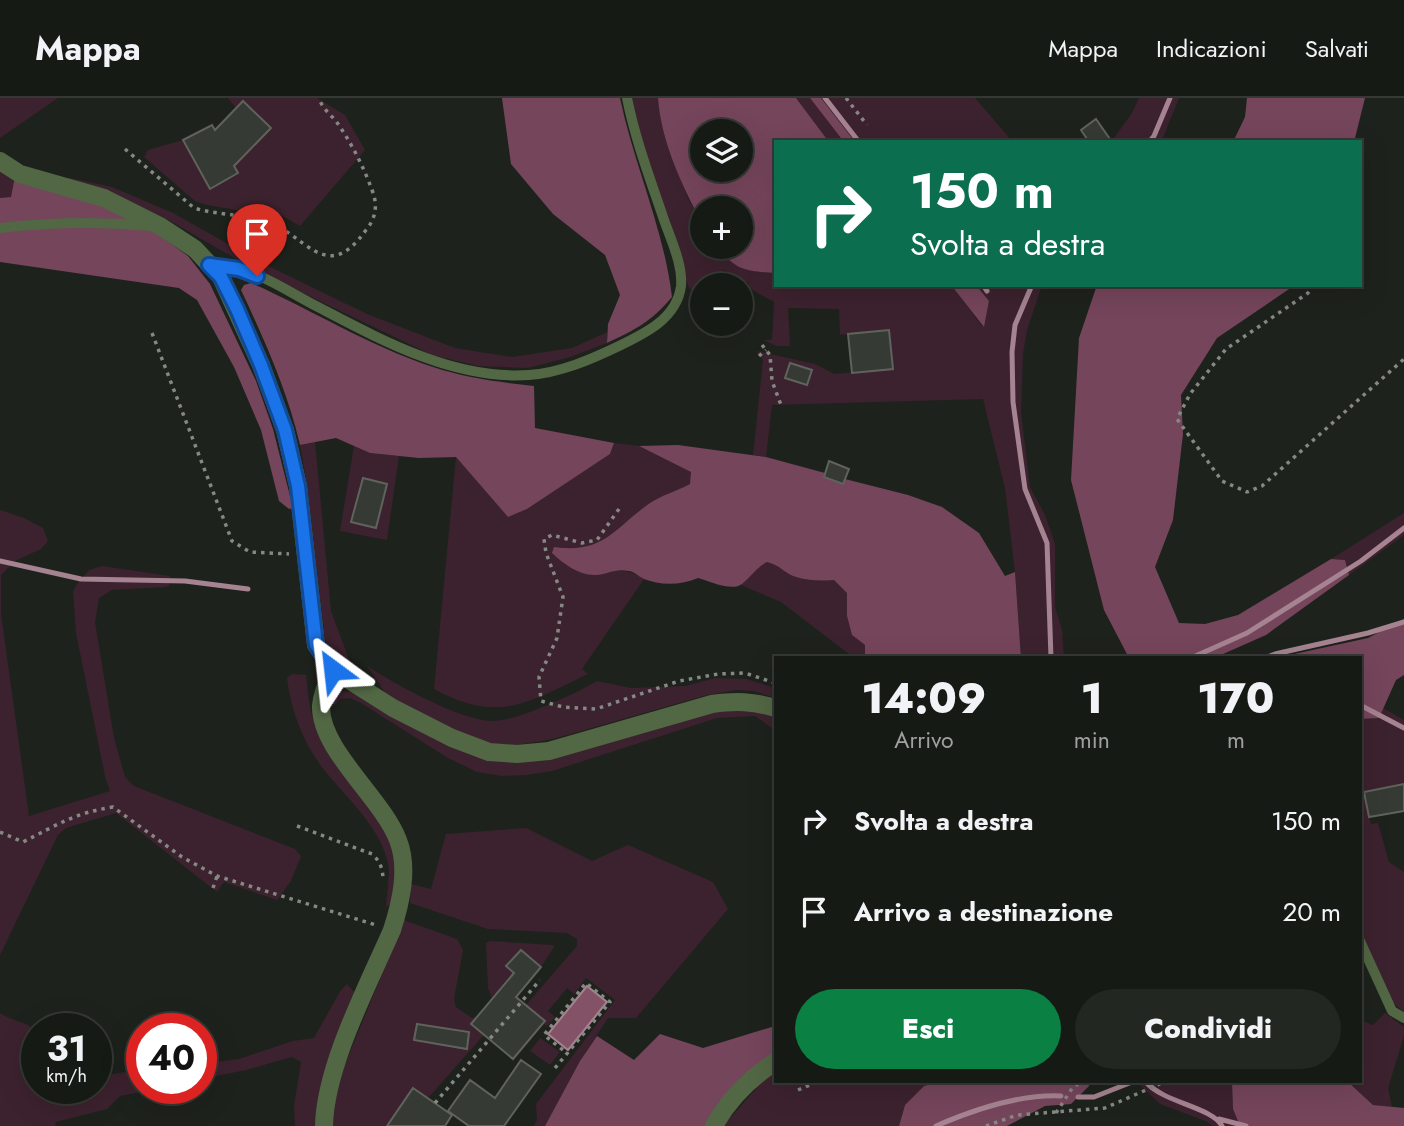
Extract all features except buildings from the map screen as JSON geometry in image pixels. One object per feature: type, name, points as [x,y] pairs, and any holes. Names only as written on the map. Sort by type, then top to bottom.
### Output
[{"type":"street","points":[[0,161],[20,174],[104,198],[160,226],[195,249],[221,277],[261,365],[285,430],[298,486],[316,645],[333,670],[393,708],[452,738],[489,752],[508,754],[549,751],[712,704],[736,700],[757,702],[774,708]]},
{"type":"street","points":[[324,1126],[326,1100],[335,1068],[392,930],[401,897],[402,854],[391,826],[333,745],[324,725],[321,707],[324,687],[333,670]]},
{"type":"street","points":[[714,1126],[736,1094],[774,1063]]},
{"type":"lane","points":[[209,265],[239,269],[257,276],[362,330],[431,359],[477,372],[530,375],[586,360],[639,337],[661,323],[676,302],[681,284],[678,261],[634,133],[627,98]]},
{"type":"lane","points":[[0,228],[52,222],[160,226]]},
{"type":"lane","points":[[1362,946],[1392,1011],[1404,1018]]},
{"type":"path","points":[[124,149],[194,208],[264,220],[310,251],[324,256],[338,254],[356,244],[372,223],[376,211],[373,193],[352,148],[337,122],[321,104],[320,98]]},
{"type":"path","points":[[846,98],[867,125]]},
{"type":"path","points":[[1312,287],[1308,293],[1226,349],[1191,394],[1177,419],[1222,481],[1247,492],[1262,486],[1404,359]]},
{"type":"path","points":[[152,333],[232,541],[250,552],[305,555]]},
{"type":"path","points":[[762,345],[770,355],[772,381],[781,405]]},
{"type":"path","points":[[759,356],[766,350]]},
{"type":"path","points":[[619,509],[597,540],[582,543],[552,535],[544,538],[546,553],[563,597],[557,638],[539,677],[541,701],[563,707],[596,709],[679,681],[718,674],[745,673],[774,683]]},
{"type":"path","points":[[0,832],[23,842],[64,819],[113,807],[182,857],[217,876],[392,930]]},
{"type":"path","points":[[297,827],[372,854],[379,860],[383,872],[383,888]]},
{"type":"path","points":[[213,888],[217,876]]},
{"type":"path","points":[[435,1103],[540,980]]},
{"type":"path","points":[[555,1068],[568,1054],[610,1002],[586,983],[544,1035],[568,1054]]},
{"type":"path","points":[[798,1090],[815,1083]]},
{"type":"path","points":[[1056,1113],[1079,1083]]},
{"type":"path","points":[[986,1126],[1017,1115],[1105,1108],[1162,1083]]},
{"type":"shaded area","points":[[0,98],[58,98],[0,138]]},
{"type":"shaded area","points":[[228,98],[317,98],[345,115],[365,150],[300,226],[265,206],[249,215],[195,201],[144,157],[148,150],[183,140],[210,189],[238,174],[229,155],[228,127],[251,149],[271,128],[244,101],[236,108]]},
{"type":"shaded area","points":[[502,98],[620,98],[656,222],[672,297],[657,312],[626,334],[607,343],[608,324],[620,295],[605,255],[553,214],[511,164]]},
{"type":"shaded area","points":[[631,98],[658,98],[671,154],[690,202],[690,259],[730,259],[743,268],[774,273],[774,287],[953,287],[983,327],[989,301],[978,287],[1041,287],[1027,330],[1023,354],[1021,412],[1030,487],[1045,515],[1055,544],[1055,607],[1062,630],[1064,656],[1021,656],[1005,488],[983,399],[772,405],[766,457],[753,455],[763,360],[756,351],[815,364],[834,374],[893,369],[889,330],[840,335],[839,309],[788,308],[790,346],[777,346],[763,340],[772,340],[774,302],[753,290],[753,273],[728,273],[724,270],[723,273],[690,273],[689,288],[639,132]]},
{"type":"shaded area","points":[[658,98],[796,98],[828,140],[774,140],[774,273],[742,268],[728,259],[753,259],[753,196],[690,196],[690,200],[663,130]]},
{"type":"shaded area","points":[[796,98],[810,98],[842,140],[828,140]]},
{"type":"shaded area","points":[[810,98],[821,98],[853,140],[842,140]]},
{"type":"shaded area","points":[[821,98],[975,98],[1011,140],[853,140]]},
{"type":"shaded area","points":[[1139,98],[1179,98],[1162,140],[1112,140]]},
{"type":"shaded area","points":[[1247,98],[1365,98],[1354,140],[1234,140],[1245,117]]},
{"type":"shaded area","points":[[0,172],[14,181],[11,197],[0,198]]},
{"type":"shaded area","points":[[70,178],[112,187],[173,213],[262,263],[367,314],[455,348],[512,357],[572,348],[607,332],[607,343],[570,357],[528,368],[478,366],[432,355],[257,271],[165,218],[105,190],[62,179]]},
{"type":"shaded area","points":[[14,181],[102,205],[156,233],[188,256],[210,284],[256,381],[273,429],[293,508],[289,509],[279,501],[261,430],[234,367],[197,300],[179,288],[0,262],[0,198],[11,197]]},
{"type":"shaded area","points":[[251,283],[363,338],[433,367],[495,381],[534,386],[535,428],[614,443],[610,454],[527,509],[508,517],[456,457],[419,458],[370,453],[336,438],[300,445],[282,386],[241,290],[244,285]]},
{"type":"shaded area","points":[[953,287],[978,287],[989,301],[984,327]]},
{"type":"shaded area","points":[[1096,287],[1292,287],[1217,338],[1181,395],[1183,434],[1173,520],[1155,567],[1179,623],[1205,624],[1238,615],[1331,559],[1345,560],[1349,575],[1266,635],[1219,656],[1128,656],[1104,610],[1071,480],[1079,338]]},
{"type":"shaded area","points":[[315,442],[331,611],[350,662],[351,666],[348,668],[338,663],[325,640],[300,445]]},
{"type":"shaded area","points":[[614,443],[639,446],[692,472],[690,484],[652,502],[596,546],[573,550],[597,575],[621,571],[644,579],[582,669],[588,674],[547,694],[512,706],[477,706],[434,689],[456,457],[508,517],[527,509],[610,454]]},
{"type":"shaded area","points":[[678,445],[766,457],[825,473],[824,477],[843,484],[845,479],[942,507],[979,533],[1005,576],[1015,572],[1021,656],[865,656],[865,645],[852,635],[847,616],[847,593],[834,580],[798,578],[767,562],[742,584],[732,587],[698,578],[664,584],[624,570],[590,575],[572,569],[552,553],[554,547],[585,547],[597,543],[650,503],[690,484],[691,472],[639,446]]},
{"type":"shaded area","points":[[354,446],[370,453],[399,456],[387,540],[340,531]]},
{"type":"shaded area","points":[[0,510],[43,528],[48,541],[41,549],[15,561],[1,575],[1,614],[29,816],[110,791],[76,633],[73,592],[77,584],[89,570],[102,566],[170,576],[169,586],[112,590],[99,598],[95,622],[114,738],[125,777],[134,786],[295,849],[301,856],[291,881],[277,900],[224,882],[217,892],[116,813],[66,828],[58,835],[0,955]]},
{"type":"shaded area","points":[[1404,513],[1404,535],[1349,575],[1345,560],[1331,559]]},
{"type":"shaded area","points":[[767,562],[798,578],[834,580],[847,593],[847,616],[852,635],[865,645],[865,656],[851,656],[781,602],[741,585],[757,568]]},
{"type":"shaded area","points":[[1404,619],[1404,675],[1396,680],[1379,718],[1362,719],[1362,656],[1285,656],[1368,638]]},
{"type":"shaded area","points":[[367,666],[444,707],[491,721],[530,712],[561,700],[597,681],[631,688],[686,686],[715,678],[746,679],[774,688],[774,698],[754,691],[737,690],[707,695],[553,739],[517,745],[493,744],[454,730],[388,697]]},
{"type":"shaded area","points":[[292,674],[306,675],[312,715],[324,743],[378,818],[394,849],[395,883],[392,902],[386,907],[389,870],[382,846],[369,823],[325,771],[305,739],[295,716],[289,691],[287,678]]},
{"type":"shaded area","points":[[351,692],[518,762],[549,760],[713,711],[745,709],[761,712],[774,718],[774,729],[755,716],[717,718],[552,771],[502,776],[477,772],[448,758],[350,698],[340,699],[335,705],[330,704],[337,693]]},
{"type":"shaded area","points":[[1383,708],[1404,720],[1404,784],[1365,792],[1371,824],[1378,823],[1389,862],[1404,872],[1404,1013],[1390,999],[1362,934],[1362,719],[1379,718]]},
{"type":"shaded area","points":[[526,828],[592,861],[628,845],[713,882],[728,909],[636,1018],[608,1018],[580,1061],[545,1126],[534,1126],[537,1120],[536,1104],[615,1000],[586,978],[574,994],[567,988],[548,1011],[555,1017],[547,1026],[543,1023],[544,1020],[526,1005],[577,946],[577,939],[567,933],[488,929],[410,903],[411,884],[431,889],[446,834]]},
{"type":"shaded area","points":[[404,920],[457,939],[463,950],[454,999],[456,1007],[472,1018],[477,1017],[490,1028],[428,1098],[413,1088],[387,1126],[332,1126],[334,1105],[344,1067]]},
{"type":"shaded area","points":[[490,941],[554,947],[541,967],[520,950],[507,966],[514,973],[492,998],[488,988],[486,943]]},
{"type":"shaded area","points":[[347,984],[355,993],[317,1126],[295,1126],[294,1106],[301,1062],[292,1057],[217,1076],[217,1062],[239,1059],[293,1041],[314,1038]]},
{"type":"shaded area","points":[[587,986],[607,1002],[568,1050],[548,1034]]},
{"type":"shaded area","points":[[0,1013],[21,1022],[21,1104],[112,1104],[107,1109],[56,1122],[55,1126],[0,1126]]},
{"type":"shaded area","points":[[1385,1013],[1404,1027],[1404,1036],[1388,1088],[1392,1107],[1373,1105],[1349,1083],[1362,1083],[1362,1021],[1373,1025]]},
{"type":"shaded area","points":[[774,1026],[774,1054],[735,1085],[705,1126],[545,1126],[580,1061],[597,1036],[634,1060],[660,1034],[703,1048]]},
{"type":"shaded area","points":[[540,1038],[560,1052],[550,1065],[530,1051]]},
{"type":"shaded area","points":[[126,1072],[126,1095],[120,1096],[112,1104],[112,1074]]},
{"type":"shaded area","points":[[774,1073],[774,1083],[934,1083],[924,1086],[905,1105],[899,1126],[723,1126],[760,1084]]},
{"type":"shaded area","points":[[934,1083],[1088,1083],[1089,1086],[1071,1104],[1045,1106],[1007,1126],[899,1126],[905,1105],[924,1086]]},
{"type":"shaded area","points":[[1138,1083],[1232,1083],[1233,1109],[1240,1126],[1212,1126],[1208,1122],[1160,1104]]},
{"type":"shaded area","points":[[1232,1083],[1349,1083],[1373,1105],[1404,1108],[1404,1126],[1240,1126],[1233,1109]]},
{"type":"waterway","points":[[825,98],[857,140]]},
{"type":"waterway","points":[[1151,140],[1170,98]]},
{"type":"waterway","points":[[984,287],[987,291]]},
{"type":"waterway","points":[[1031,287],[1015,325],[1012,352],[1013,402],[1025,489],[1047,543],[1051,656]]},
{"type":"waterway","points":[[1195,656],[1247,633],[1361,561],[1404,528]]},
{"type":"waterway","points":[[0,561],[81,579],[185,581],[248,589]]},
{"type":"waterway","points":[[1270,656],[1404,622]]},
{"type":"waterway","points":[[1362,706],[1404,728]]},
{"type":"waterway","points":[[1078,1097],[1094,1097],[1129,1083]]},
{"type":"waterway","points":[[1147,1083],[1164,1095],[1208,1114],[1222,1126]]},
{"type":"waterway","points":[[936,1126],[1013,1100],[1061,1096]]},
{"type":"waterway","points":[[1219,1119],[1246,1126]]},
{"type":"route","points":[[257,276],[239,269],[209,265],[221,277],[237,309],[285,430],[298,486],[316,645],[333,670]]}]
